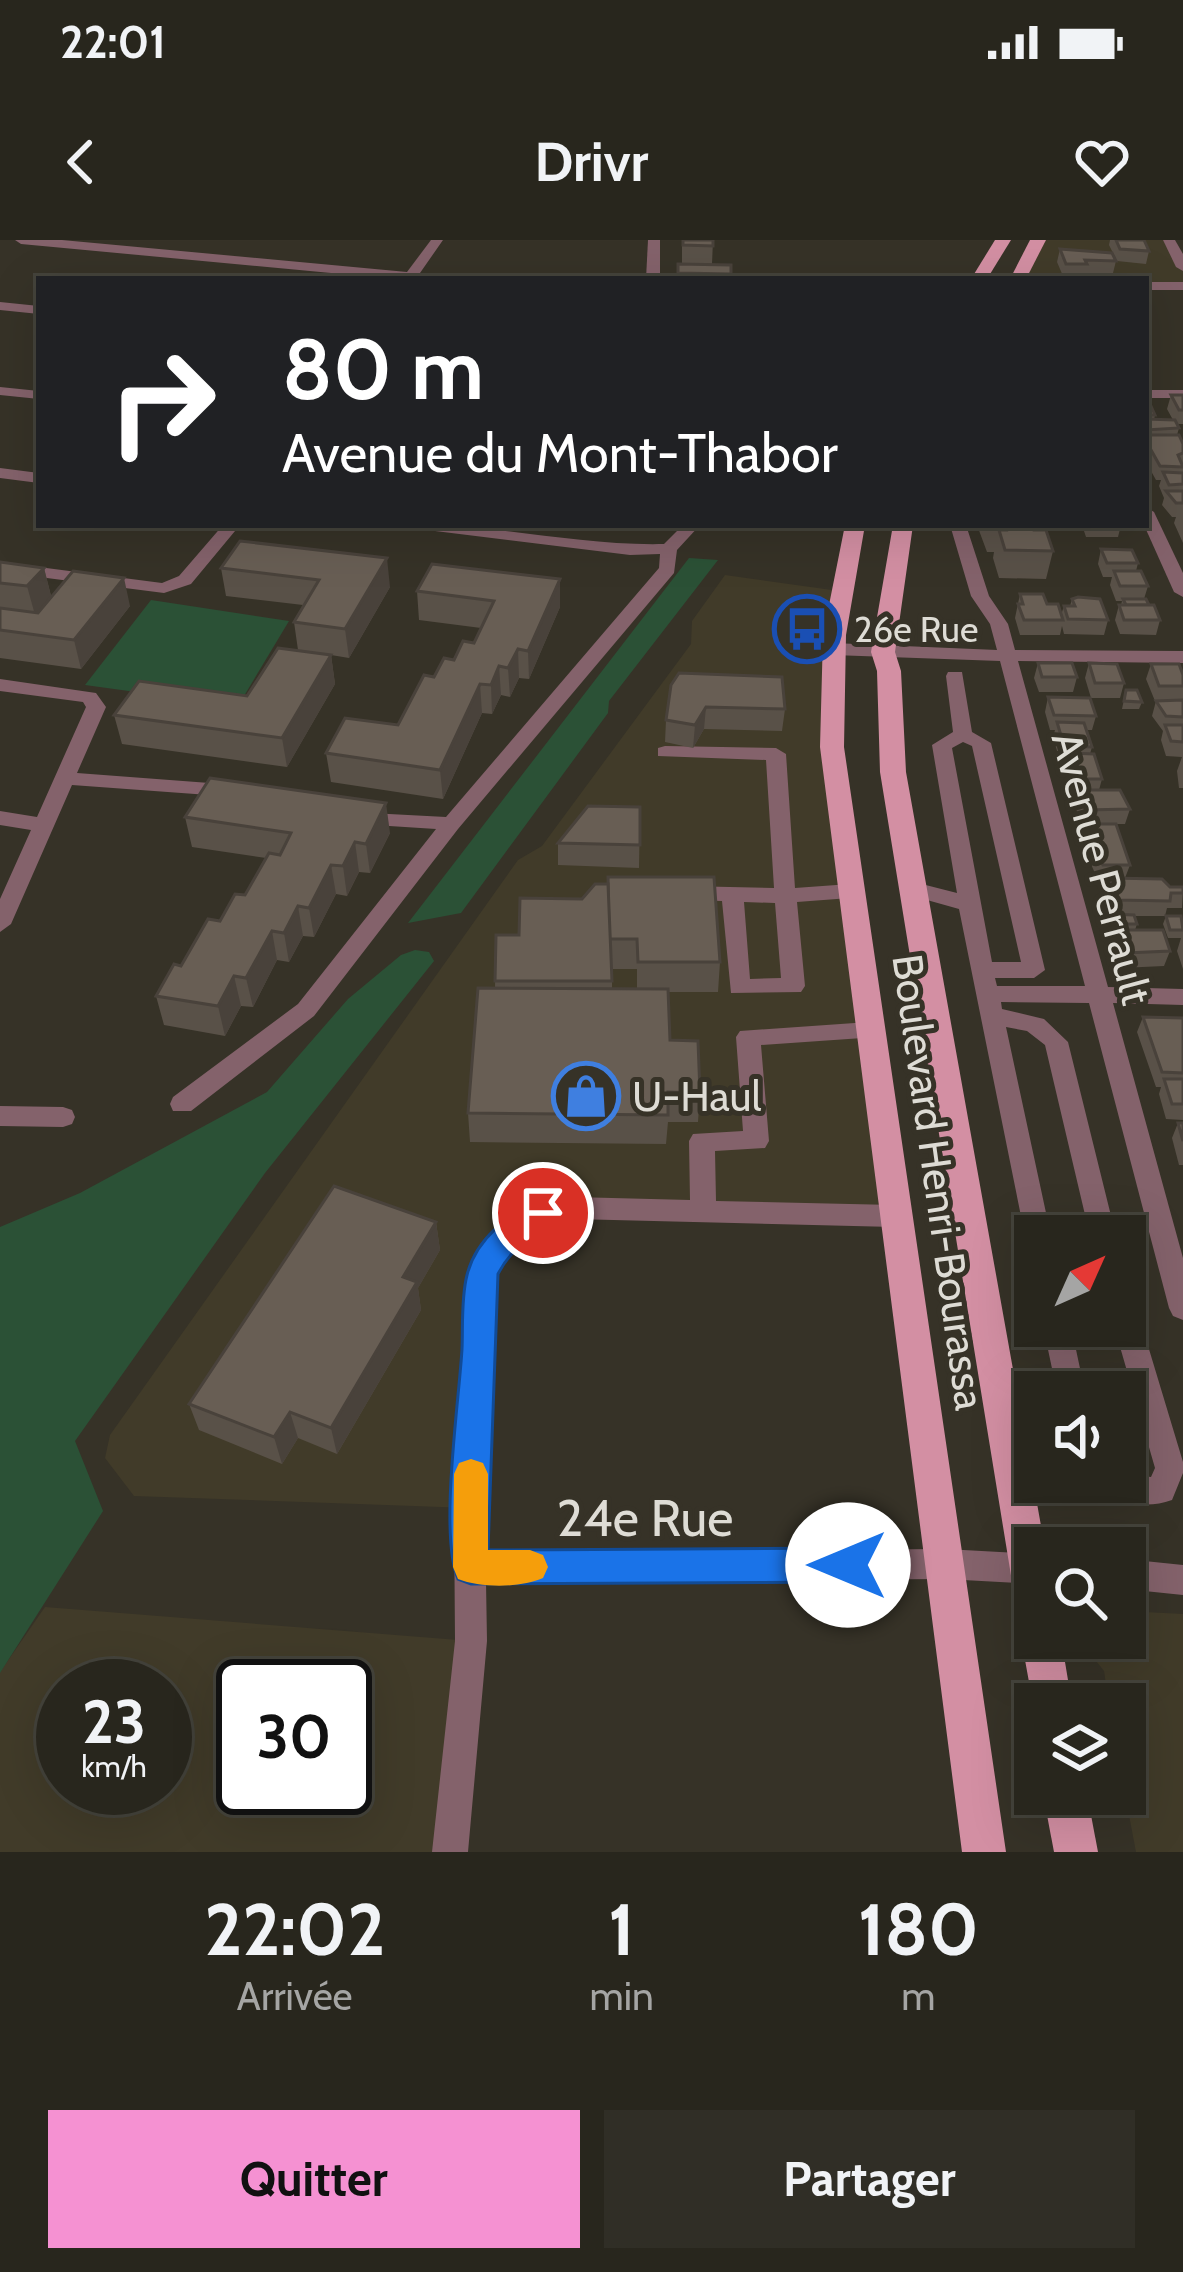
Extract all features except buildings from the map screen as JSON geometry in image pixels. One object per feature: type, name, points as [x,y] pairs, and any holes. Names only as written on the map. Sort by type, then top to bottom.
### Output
[{"type":"main road","points":[[981,276],[1003,240]]},
{"type":"main road","points":[[1020,276],[1038,240]]},
{"type":"main road","name":"Boulevard Henri-Bourassa","points":[[854,528],[844,562],[833,649],[832,747],[984,1852]]},
{"type":"main road","name":"Boulevard Henri-Bourassa","points":[[903,528],[883,652],[889,671],[893,772],[1024,1527]]},
{"type":"main road","points":[[1069,1815],[1076,1852]]},
{"type":"street","points":[[20,240],[389,276]]},
{"type":"street","points":[[411,276],[436,240]]},
{"type":"street","points":[[653,240],[653,276]]},
{"type":"street","points":[[1169,240],[1183,267]]},
{"type":"street","points":[[1149,286],[1183,286]]},
{"type":"street","points":[[0,306],[36,310]]},
{"type":"street","points":[[0,391],[36,395]]},
{"type":"street","points":[[1149,394],[1183,394]]},
{"type":"street","points":[[0,473],[36,478]]},
{"type":"street","points":[[1149,518],[1183,592]]},
{"type":"street","points":[[0,568],[164,588],[185,580],[229,528]]},
{"type":"street","points":[[452,528],[630,550],[668,549],[689,528]]},
{"type":"street","name":"Avenue Perrault","points":[[959,528],[980,596],[999,624],[1183,1308]]},
{"type":"street","points":[[182,1104],[306,1010],[452,824],[668,569],[668,549]]},
{"type":"street","points":[[833,649],[1183,657]]},
{"type":"street","points":[[955,676],[963,735]]},
{"type":"street","points":[[0,685],[89,697],[96,707],[0,924]]},
{"type":"street","points":[[963,735],[942,746],[969,904],[1034,1215]]},
{"type":"street","points":[[963,735],[981,743],[1034,970],[982,970]]},
{"type":"street","points":[[665,752],[776,754],[793,986],[739,987],[732,893]]},
{"type":"street","points":[[65,778],[219,788],[262,797]]},
{"type":"street","points":[[326,812],[452,824]]},
{"type":"street","points":[[0,818],[44,825]]},
{"type":"street","points":[[910,888],[969,904]]},
{"type":"street","points":[[659,893],[785,896],[850,891]]},
{"type":"street","points":[[991,1003],[1055,1002],[1067,995],[1183,998]]},
{"type":"street","points":[[991,1003],[1047,1030],[1056,1042],[1098,1215]]},
{"type":"street","points":[[703,1211],[702,1141],[756,1141],[748,1037],[868,1031]]},
{"type":"street","points":[[0,1116],[63,1117]]},
{"type":"street","points":[[450,1852],[471,1641],[469,1508],[482,1274],[496,1247],[513,1230],[558,1210],[894,1216]]},
{"type":"street","points":[[1146,1387],[1170,1468],[1161,1490],[1146,1491]]},
{"type":"street","name":"24e Rue","points":[[471,1567],[945,1564],[1014,1576]]},
{"type":"street","points":[[1146,1576],[1183,1580]]},
{"type":"shaded area","points":[[1038,240],[1169,240],[1183,267],[1183,286],[1149,286],[1149,276],[1020,276]]},
{"type":"shaded area","points":[[725,575],[839,591],[833,661],[894,1216],[573,1208],[496,1247],[469,1508],[134,1496],[105,1458],[110,1435],[518,860],[542,846],[691,644],[692,621]]},
{"type":"shaded area","points":[[45,1607],[471,1641],[450,1852],[0,1852],[0,1672]]},
{"type":"shaded area","points":[[1146,1612],[1183,1614],[1183,1852],[1136,1852],[1129,1815],[1146,1815],[1146,1683],[1106,1683],[1095,1659],[1146,1659]]},
{"type":"green space","points":[[689,558],[718,560],[609,701],[608,713],[461,913],[408,923]]},
{"type":"green space","points":[[151,600],[289,621],[238,706],[85,685]]},
{"type":"green space","points":[[429,952],[434,961],[265,1173],[75,1441],[103,1511],[0,1673],[0,1227],[80,1193],[267,1092],[348,999],[401,955]]},
{"type":"slow traffic","points":[[471,1474],[471,1567],[530,1567]]},
{"type":"place","name":"26e Rue","points":[[807,629]]},
{"type":"place","name":"U-Haul","points":[[586,1096]]},
{"type":"route","points":[[543,1213],[513,1230],[496,1247],[482,1274],[469,1508],[471,1567],[848,1565]]}]
